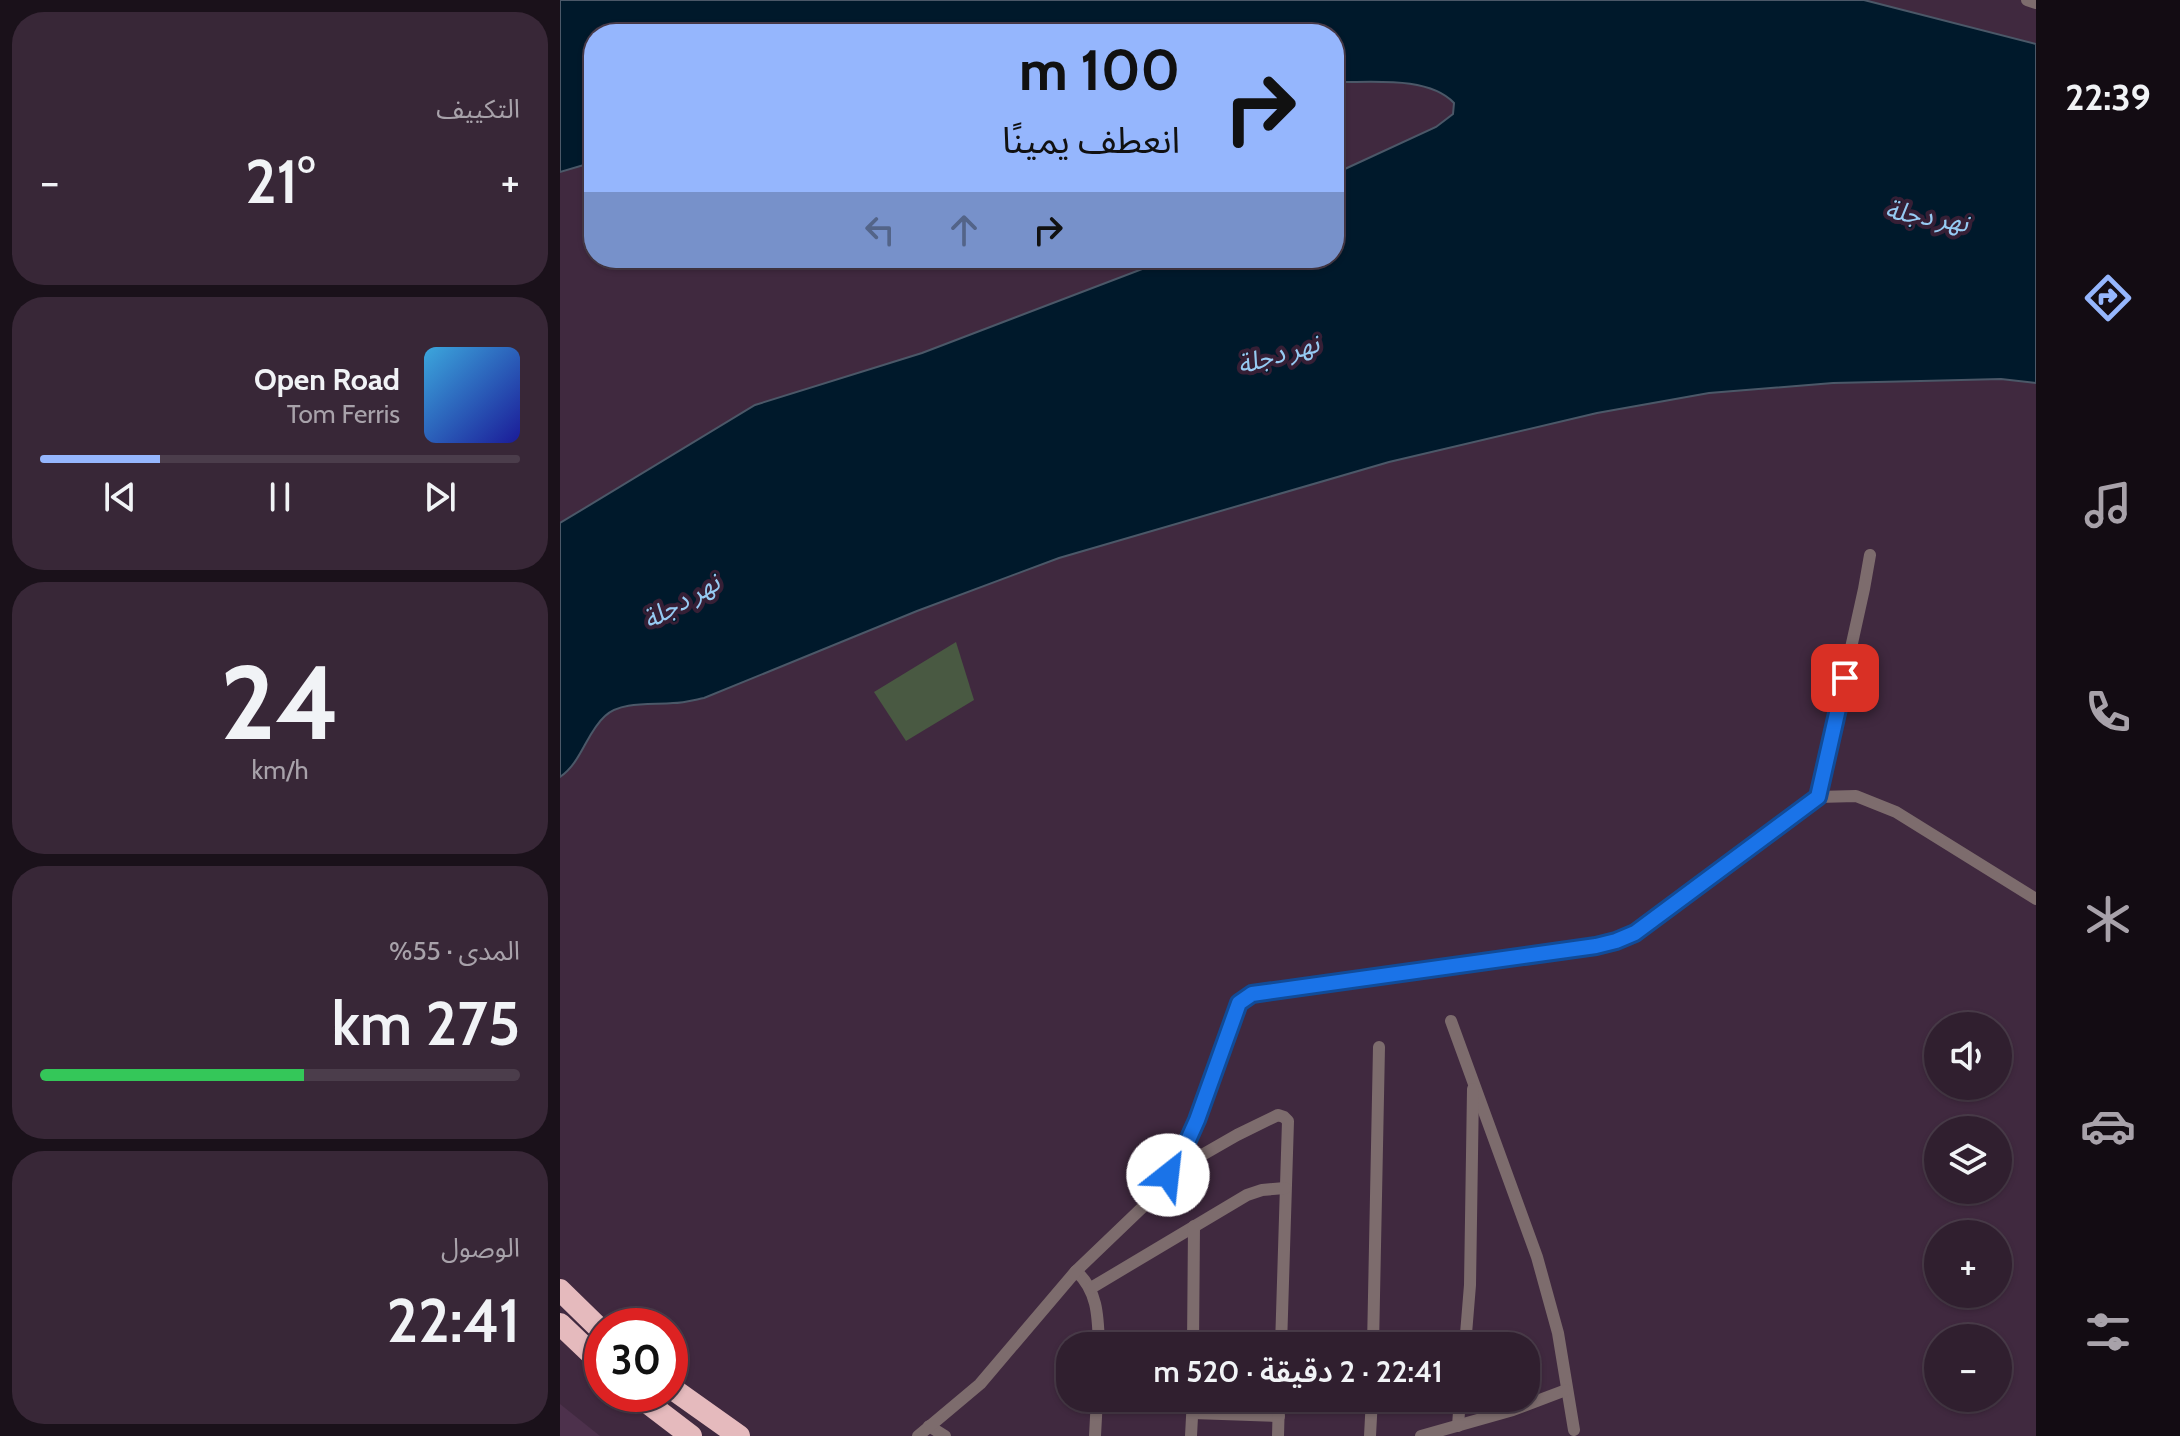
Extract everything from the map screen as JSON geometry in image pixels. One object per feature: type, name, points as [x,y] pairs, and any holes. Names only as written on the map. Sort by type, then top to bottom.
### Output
[{"type":"highway","points":[[560,1290],[584,1313]]},
{"type":"highway","points":[[560,1324],[584,1347]]},
{"type":"highway","points":[[688,1400],[739,1436]]},
{"type":"highway","points":[[660,1412],[691,1436]]},
{"type":"street","points":[[2027,0],[2036,3]]},
{"type":"street","points":[[1818,797],[1870,555]]},
{"type":"street","points":[[918,1436],[980,1384],[1076,1271],[1147,1203],[1184,1149],[1239,1003],[1252,994],[1616,941],[1635,933],[1818,797],[1856,796],[1896,812],[2036,899]]},
{"type":"street","points":[[1451,1021],[1537,1257],[1558,1333],[1574,1430]]},
{"type":"street","points":[[1373,1332],[1379,1047]]},
{"type":"street","points":[[1466,1332],[1470,1285],[1472,1077]]},
{"type":"street","points":[[1168,1175],[1278,1115],[1288,1121],[1281,1332]]},
{"type":"street","points":[[1091,1288],[1247,1195],[1285,1188]]},
{"type":"street","points":[[1193,1332],[1194,1226]]},
{"type":"street","points":[[1076,1271],[1086,1279],[1096,1300],[1098,1332]]},
{"type":"street","points":[[1421,1436],[1513,1410],[1566,1390]]},
{"type":"street","points":[[1095,1436],[1096,1412]]},
{"type":"street","points":[[1278,1436],[1279,1412]]},
{"type":"street","points":[[1370,1436],[1371,1412]]},
{"type":"street","points":[[1458,1426],[1459,1412]]},
{"type":"street","points":[[1191,1436],[1193,1413],[1279,1416]]},
{"type":"street","points":[[929,1426],[945,1436]]},
{"type":"shaded area","points":[[560,1404],[600,1436],[560,1436]]},
{"type":"green space","points":[[956,642],[974,700],[906,741],[874,692]]},
{"type":"water","name":"نهر دجلة","points":[[560,0],[1864,0],[2036,44],[2036,383],[2001,379],[1833,383],[1709,393],[1597,413],[1389,462],[1059,558],[917,611],[704,698],[612,711],[593,731],[574,764],[560,777],[560,523],[755,405],[922,353],[1145,268],[1344,268],[1344,169],[1436,127],[1453,114],[1454,103],[1443,94],[1414,84],[1344,82],[1344,24],[584,24],[584,165],[560,172]]},
{"type":"route","points":[[1168,1175],[1197,1120],[1239,1003],[1252,994],[1596,946],[1635,933],[1818,797],[1845,678]]}]
